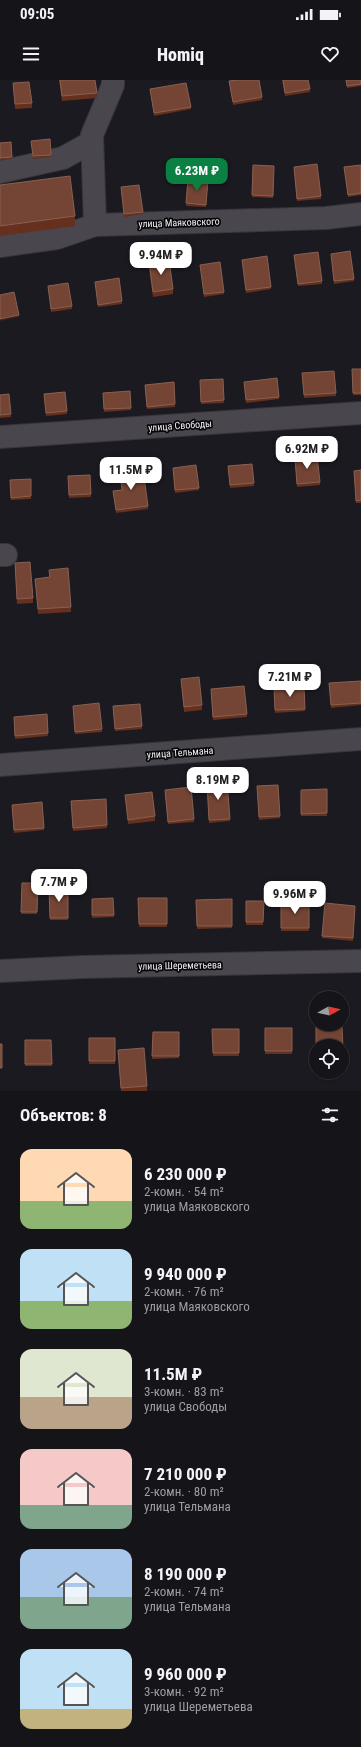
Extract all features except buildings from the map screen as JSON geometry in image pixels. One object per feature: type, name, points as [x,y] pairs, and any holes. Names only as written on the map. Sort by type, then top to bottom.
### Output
[{"type":"street","points":[[95,225],[92,135],[113,80]]},
{"type":"street","points":[[0,172],[63,158],[92,142]]},
{"type":"street","name":"улица Маяковского","points":[[0,246],[58,238],[95,225],[326,218],[361,214]]},
{"type":"street","name":"улица Свободы","points":[[0,437],[361,412]]},
{"type":"street","name":"улица Тельмана","points":[[0,765],[361,739]]},
{"type":"street","name":"улица Шереметьева","points":[[0,971],[83,967],[361,961]]}]
